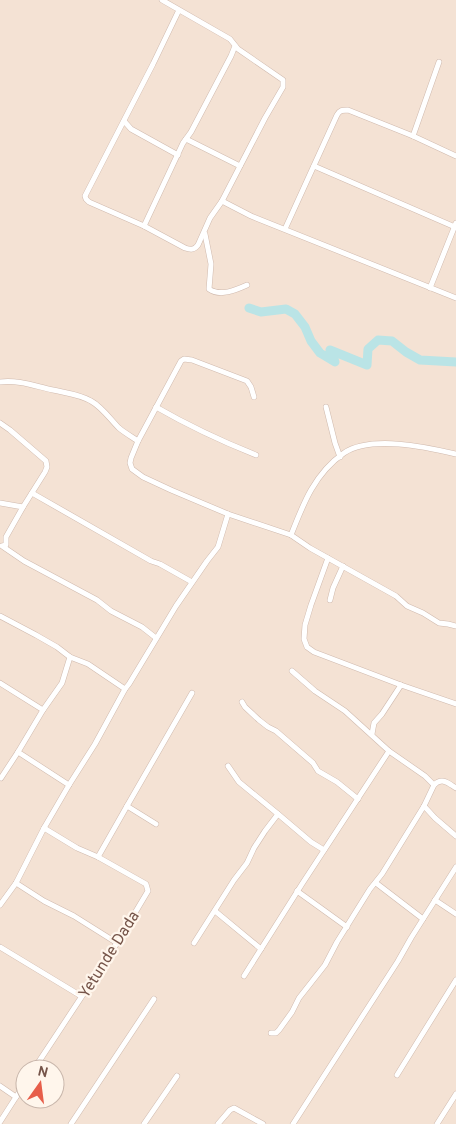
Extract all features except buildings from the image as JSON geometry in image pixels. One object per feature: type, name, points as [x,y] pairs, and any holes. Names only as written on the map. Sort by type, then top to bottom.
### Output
[{"type":"street","points":[[162,0],[230,39],[244,54],[282,78],[284,83],[222,201],[210,218],[205,233],[196,248],[189,249],[144,226],[89,202],[85,196],[179,10]]},
{"type":"street","points":[[144,226],[186,139],[196,124],[235,46]]},
{"type":"street","points":[[413,136],[440,62]]},
{"type":"street","points":[[285,229],[337,116],[343,110],[348,110],[413,136],[456,156]]},
{"type":"street","points":[[124,121],[131,129],[178,155]]},
{"type":"street","points":[[186,139],[240,166]]},
{"type":"street","points":[[314,166],[455,225],[430,288]]},
{"type":"street","points":[[222,201],[251,216],[456,298]]},
{"type":"street","points":[[205,233],[211,269],[209,289],[213,292],[235,291],[247,285]]},
{"type":"street","points":[[254,397],[247,381],[192,360],[184,359],[138,441],[131,458],[132,469],[143,477],[228,514],[291,535],[396,596],[407,606],[439,623],[456,626]]},
{"type":"street","points":[[0,382],[20,382],[70,393],[92,401],[119,428],[138,441]]},
{"type":"street","points":[[156,407],[214,438],[256,455]]},
{"type":"street","points":[[326,407],[340,456]]},
{"type":"street","points":[[0,424],[10,430],[46,461],[47,467],[0,549]]},
{"type":"street","points":[[291,535],[311,491],[334,461],[345,452],[369,444],[400,444],[456,454]]},
{"type":"street","points":[[32,493],[150,561],[166,567],[192,582]]},
{"type":"street","points":[[0,504],[24,507]]},
{"type":"street","points":[[0,905],[16,882],[44,828],[156,638],[192,582],[218,547],[228,514]]},
{"type":"street","points":[[5,540],[6,544],[2,546],[24,561],[97,600],[142,627],[156,638]]},
{"type":"street","points":[[328,558],[305,625],[304,639],[307,647],[314,652],[456,703]]},
{"type":"street","points":[[330,600],[343,566]]},
{"type":"street","points":[[0,616],[57,647],[70,657],[88,664],[125,689]]},
{"type":"street","points":[[1,778],[62,683],[70,657]]},
{"type":"street","points":[[292,671],[345,711],[389,751],[426,776],[434,785]]},
{"type":"street","points":[[0,683],[43,710]]},
{"type":"street","points":[[372,734],[374,723],[402,685]]},
{"type":"street","points":[[44,828],[77,848],[98,857],[192,694]]},
{"type":"street","points":[[242,702],[259,720],[276,731],[313,763],[318,771],[337,782],[358,799]]},
{"type":"street","points":[[244,976],[389,751]]},
{"type":"street","points":[[18,752],[69,785]]},
{"type":"street","points":[[228,766],[239,782],[310,842],[324,850]]},
{"type":"street","points":[[271,1033],[276,1033],[279,1030],[299,998],[325,964],[370,889],[376,883],[424,806],[436,782],[442,780],[456,788]]},
{"type":"street","points":[[126,806],[156,824]]},
{"type":"street","points":[[424,806],[456,836]]},
{"type":"street","points":[[194,943],[247,863],[265,831],[278,814]]},
{"type":"street","name":"Yetunde Dada","points":[[40,1059],[148,891],[146,884],[98,857]]},
{"type":"street","points":[[294,1124],[398,962],[456,867]]},
{"type":"street","points":[[16,882],[44,901],[74,916],[117,942]]},
{"type":"street","points":[[376,883],[423,919]]},
{"type":"street","points":[[297,892],[347,927]]},
{"type":"street","points":[[435,900],[456,914]]},
{"type":"street","points":[[215,911],[261,949]]},
{"type":"street","points":[[0,947],[81,996]]},
{"type":"street","points":[[397,1075],[456,980]]},
{"type":"street","points":[[71,1124],[154,999]]},
{"type":"street","points":[[144,1124],[178,1076]]},
{"type":"street","points":[[0,1086],[15,1096]]},
{"type":"street","points":[[437,1124],[456,1094]]},
{"type":"street","points":[[0,1122],[15,1099]]},
{"type":"street","points":[[218,1124],[234,1108],[264,1124]]},
{"type":"shaded area","points":[[0,0],[456,0],[456,1124],[0,1124]]},
{"type":"waterway","points":[[249,308],[261,312],[286,309],[295,314],[320,353],[335,362],[330,350],[367,365],[368,349],[378,340],[392,341],[420,360],[456,362]]}]
